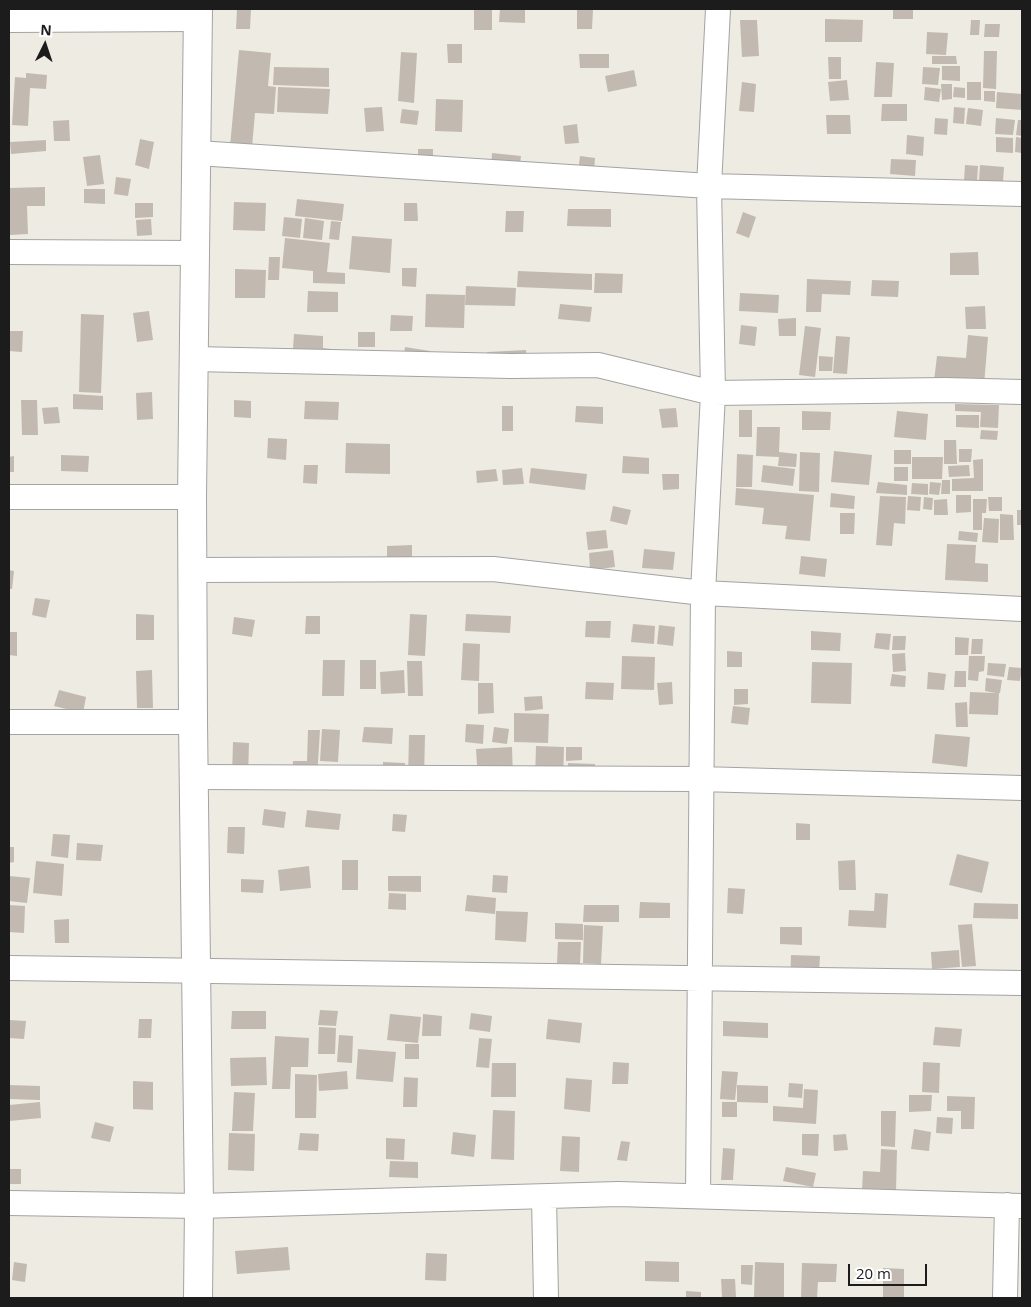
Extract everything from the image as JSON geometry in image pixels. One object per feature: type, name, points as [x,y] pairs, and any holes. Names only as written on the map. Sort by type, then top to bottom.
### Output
[{"type":"street","points":[[698,1196],[703,593],[713,393],[708,186],[718,9]]},
{"type":"street","points":[[9,20],[197,14],[192,496],[199,1206],[198,1298]]},
{"type":"street","points":[[197,153],[708,186],[1022,194]]},
{"type":"street","points":[[9,252],[194,253]]},
{"type":"street","points":[[194,359],[511,366],[598,365],[713,393],[945,390],[1022,392]]},
{"type":"street","points":[[9,497],[192,496]]},
{"type":"street","points":[[193,570],[493,569],[703,593],[1022,609]]},
{"type":"street","points":[[9,722],[193,722]]},
{"type":"street","points":[[195,777],[700,779],[1022,788]]},
{"type":"street","points":[[9,968],[1022,983]]},
{"type":"street","points":[[9,1203],[199,1206],[618,1194],[1015,1205],[1005,1298]]},
{"type":"street","points":[[544,1196],[546,1298]]},
{"type":"building","points":[[237,9],[251,9],[250,29],[236,29]]},
{"type":"building","points":[[500,9],[525,10],[525,23],[499,22]]},
{"type":"building","points":[[893,9],[913,9],[913,19],[893,19]]},
{"type":"building","points":[[474,10],[492,10],[492,30],[474,30]]},
{"type":"building","points":[[577,10],[593,10],[592,29],[577,29]]},
{"type":"building","points":[[825,19],[863,20],[862,42],[825,42]]},
{"type":"building","points":[[740,20],[757,20],[759,56],[742,57]]},
{"type":"building","points":[[971,20],[980,20],[979,35],[970,35]]},
{"type":"building","points":[[985,24],[1000,24],[999,37],[984,37]]},
{"type":"building","points":[[927,32],[948,33],[946,55],[926,54]]},
{"type":"building","points":[[447,44],[462,44],[462,63],[448,63]]},
{"type":"building","points":[[239,50],[271,53],[268,86],[276,87],[274,114],[255,113],[252,147],[230,146]]},
{"type":"building","points":[[984,51],[997,51],[996,89],[983,88]]},
{"type":"building","points":[[401,52],[417,53],[414,103],[398,101]]},
{"type":"building","points":[[579,54],[609,54],[609,68],[580,68]]},
{"type":"building","points":[[932,56],[956,56],[957,64],[932,64]]},
{"type":"building","points":[[828,57],[841,57],[841,79],[829,79]]},
{"type":"building","points":[[876,62],[894,63],[892,97],[874,97]]},
{"type":"building","points":[[942,66],[960,66],[960,81],[942,80]]},
{"type":"building","points":[[274,67],[329,68],[329,87],[273,85]]},
{"type":"building","points":[[923,67],[940,68],[938,85],[922,84]]},
{"type":"building","points":[[634,70],[637,86],[608,92],[605,76]]},
{"type":"building","points":[[26,73],[47,75],[46,89],[30,88],[28,126],[12,125],[15,77],[26,78]]},
{"type":"building","points":[[847,80],[849,100],[830,101],[828,82]]},
{"type":"building","points":[[742,82],[756,84],[754,112],[739,111]]},
{"type":"building","points":[[967,82],[981,82],[981,100],[967,100]]},
{"type":"building","points":[[941,84],[952,84],[952,99],[942,100]]},
{"type":"building","points":[[278,87],[330,89],[328,114],[277,112]]},
{"type":"building","points":[[925,87],[941,89],[939,102],[924,100]]},
{"type":"building","points":[[954,87],[965,88],[965,98],[953,97]]},
{"type":"building","points":[[984,91],[995,91],[995,102],[984,101]]},
{"type":"building","points":[[997,92],[1022,94],[1022,110],[996,108]]},
{"type":"building","points":[[436,99],[463,100],[462,132],[435,131]]},
{"type":"building","points":[[882,104],[907,104],[907,121],[881,121]]},
{"type":"building","points":[[382,107],[384,131],[366,132],[364,108]]},
{"type":"building","points":[[954,107],[965,108],[964,124],[953,123]]},
{"type":"building","points":[[968,108],[983,110],[981,126],[966,124]]},
{"type":"building","points":[[402,109],[419,111],[417,125],[400,123]]},
{"type":"building","points":[[826,115],[850,115],[851,134],[827,134]]},
{"type":"building","points":[[935,118],[948,119],[947,135],[934,134]]},
{"type":"building","points":[[996,118],[1015,120],[1013,135],[995,134]]},
{"type":"building","points":[[69,120],[70,141],[54,141],[53,121]]},
{"type":"building","points":[[1018,120],[1022,120],[1022,136],[1016,135]]},
{"type":"building","points":[[577,124],[579,143],[565,144],[563,126]]},
{"type":"building","points":[[907,135],[924,137],[923,156],[906,154]]},
{"type":"building","points":[[996,137],[1013,138],[1013,153],[996,152]]},
{"type":"building","points":[[1016,137],[1022,138],[1022,153],[1015,152]]},
{"type":"building","points":[[140,139],[154,142],[149,169],[135,165]]},
{"type":"building","points":[[46,140],[46,151],[11,154],[10,142]]},
{"type":"building","points":[[418,149],[433,149],[433,168],[418,168]]},
{"type":"building","points":[[492,153],[521,156],[519,173],[491,170]]},
{"type":"building","points":[[100,155],[104,184],[87,186],[83,157]]},
{"type":"building","points":[[580,156],[595,158],[594,173],[578,172]]},
{"type":"building","points":[[891,159],[916,160],[915,176],[890,174]]},
{"type":"building","points":[[965,165],[978,166],[977,182],[964,181]]},
{"type":"building","points":[[980,165],[1004,167],[1003,182],[979,181]]},
{"type":"building","points":[[116,177],[131,179],[128,196],[114,194]]},
{"type":"building","points":[[45,187],[45,206],[27,206],[28,234],[10,235],[9,188]]},
{"type":"building","points":[[84,189],[105,189],[105,204],[84,203]]},
{"type":"building","points":[[297,199],[344,204],[342,221],[295,216]]},
{"type":"building","points":[[234,202],[266,203],[265,231],[233,230]]},
{"type":"building","points":[[135,203],[153,203],[153,217],[135,218]]},
{"type":"building","points":[[404,203],[417,203],[418,221],[404,221]]},
{"type":"building","points":[[568,209],[611,209],[611,227],[567,226]]},
{"type":"building","points":[[506,211],[524,211],[523,232],[505,232]]},
{"type":"building","points":[[743,212],[756,217],[749,238],[736,233]]},
{"type":"building","points":[[284,217],[302,219],[300,238],[282,236]]},
{"type":"building","points":[[305,218],[324,221],[322,240],[303,238]]},
{"type":"building","points":[[151,219],[152,235],[137,236],[136,220]]},
{"type":"building","points":[[331,221],[341,222],[339,240],[329,239]]},
{"type":"building","points":[[352,236],[392,239],[390,273],[349,269]]},
{"type":"building","points":[[285,238],[330,243],[327,272],[345,273],[345,284],[313,283],[313,271],[282,268]]},
{"type":"building","points":[[978,252],[979,275],[950,275],[950,253]]},
{"type":"building","points":[[269,257],[280,257],[279,280],[268,280]]},
{"type":"building","points":[[402,268],[417,268],[416,287],[402,286]]},
{"type":"building","points":[[235,269],[266,270],[265,298],[235,298]]},
{"type":"building","points":[[518,271],[592,274],[592,290],[517,287]]},
{"type":"building","points":[[595,273],[623,274],[622,293],[594,293]]},
{"type":"building","points":[[807,279],[851,281],[850,295],[822,294],[821,312],[806,312]]},
{"type":"building","points":[[872,280],[899,281],[898,297],[871,296]]},
{"type":"building","points":[[466,286],[516,288],[515,306],[465,305]]},
{"type":"building","points":[[308,291],[338,292],[338,312],[307,312]]},
{"type":"building","points":[[740,293],[779,295],[778,313],[739,311]]},
{"type":"building","points":[[426,294],[465,295],[464,328],[425,327]]},
{"type":"building","points":[[560,304],[592,307],[590,322],[558,319]]},
{"type":"building","points":[[985,306],[986,329],[966,329],[965,307]]},
{"type":"building","points":[[149,311],[153,340],[137,342],[133,313]]},
{"type":"building","points":[[81,314],[104,315],[101,393],[79,392]]},
{"type":"building","points":[[391,315],[413,316],[412,331],[390,331]]},
{"type":"building","points":[[796,318],[796,336],[779,336],[778,319]]},
{"type":"building","points":[[741,325],[757,327],[755,346],[739,344]]},
{"type":"building","points":[[805,326],[821,328],[815,377],[799,375]]},
{"type":"building","points":[[9,331],[23,331],[22,352],[9,351]]},
{"type":"building","points":[[358,332],[375,332],[375,347],[358,347]]},
{"type":"building","points":[[294,334],[323,336],[323,348],[339,350],[339,366],[292,364]]},
{"type":"building","points":[[968,335],[988,337],[984,385],[934,381],[937,356],[966,358]]},
{"type":"building","points":[[836,336],[850,337],[847,374],[833,373]]},
{"type":"building","points":[[405,347],[430,351],[428,366],[403,362]]},
{"type":"building","points":[[526,350],[527,365],[488,367],[487,352]]},
{"type":"building","points":[[819,356],[833,357],[832,371],[819,371]]},
{"type":"building","points":[[152,392],[153,419],[137,420],[136,393]]},
{"type":"building","points":[[73,394],[103,396],[103,410],[73,409]]},
{"type":"building","points":[[21,400],[37,400],[38,435],[22,435]]},
{"type":"building","points":[[234,400],[251,401],[251,418],[234,417]]},
{"type":"building","points":[[305,401],[339,402],[338,420],[304,419]]},
{"type":"building","points":[[955,404],[999,405],[998,428],[980,427],[981,412],[955,411]]},
{"type":"building","points":[[502,406],[513,406],[513,431],[502,431]]},
{"type":"building","points":[[576,406],[603,407],[603,424],[575,422]]},
{"type":"building","points":[[58,407],[60,423],[44,424],[42,408]]},
{"type":"building","points":[[676,408],[678,427],[662,428],[659,409]]},
{"type":"building","points":[[739,410],[752,410],[752,437],[739,437]]},
{"type":"building","points":[[802,411],[831,412],[830,430],[802,430]]},
{"type":"building","points":[[897,411],[928,414],[926,440],[894,437]]},
{"type":"building","points":[[956,415],[979,415],[979,428],[956,427]]},
{"type":"building","points":[[757,427],[780,427],[779,452],[797,454],[796,467],[778,466],[779,457],[756,456]]},
{"type":"building","points":[[981,430],[998,431],[997,440],[980,439]]},
{"type":"building","points":[[268,438],[287,439],[286,460],[267,458]]},
{"type":"building","points":[[944,440],[956,440],[957,464],[944,464]]},
{"type":"building","points":[[346,443],[390,444],[390,474],[345,473]]},
{"type":"building","points":[[959,449],[972,449],[971,462],[959,462]]},
{"type":"building","points":[[894,450],[911,450],[911,464],[894,464]]},
{"type":"building","points":[[834,451],[872,455],[869,485],[831,482]]},
{"type":"building","points":[[800,452],[820,453],[819,492],[799,491]]},
{"type":"building","points":[[737,454],[753,455],[752,487],[736,487]]},
{"type":"building","points":[[61,455],[89,456],[88,472],[61,471]]},
{"type":"building","points":[[14,456],[14,472],[9,472],[9,457]]},
{"type":"building","points":[[623,456],[649,458],[649,474],[622,473]]},
{"type":"building","points":[[912,457],[943,457],[942,479],[912,479]]},
{"type":"building","points":[[983,459],[983,491],[952,491],[952,479],[974,478],[973,460]]},
{"type":"building","points":[[304,465],[318,465],[317,484],[303,483]]},
{"type":"building","points":[[763,465],[795,469],[793,486],[761,482]]},
{"type":"building","points":[[969,465],[970,476],[949,477],[948,466]]},
{"type":"building","points":[[894,467],[908,467],[908,481],[894,481]]},
{"type":"building","points":[[522,468],[524,484],[503,485],[502,470]]},
{"type":"building","points":[[531,468],[587,474],[585,490],[529,483]]},
{"type":"building","points":[[496,469],[498,481],[477,483],[476,471]]},
{"type":"building","points":[[662,474],[679,474],[679,489],[663,490]]},
{"type":"building","points":[[942,480],[950,480],[950,494],[941,494]]},
{"type":"building","points":[[878,482],[907,485],[907,495],[876,493]]},
{"type":"building","points":[[930,482],[941,483],[939,495],[929,494]]},
{"type":"building","points":[[912,483],[928,484],[928,495],[911,494]]},
{"type":"building","points":[[736,488],[814,495],[810,541],[785,539],[787,526],[762,524],[764,508],[735,505]]},
{"type":"building","points":[[831,493],[855,496],[854,509],[830,507]]},
{"type":"building","points":[[956,495],[971,495],[971,512],[956,513]]},
{"type":"building","points":[[880,496],[906,497],[905,524],[894,523],[892,546],[876,545]]},
{"type":"building","points":[[908,496],[921,497],[920,511],[907,510]]},
{"type":"building","points":[[924,497],[933,498],[932,510],[923,509]]},
{"type":"building","points":[[988,497],[1002,497],[1002,511],[989,511]]},
{"type":"building","points":[[947,499],[948,515],[934,515],[934,500]]},
{"type":"building","points":[[973,499],[987,499],[986,513],[982,513],[982,530],[973,530]]},
{"type":"building","points":[[613,506],[631,510],[627,525],[610,521]]},
{"type":"building","points":[[1017,510],[1022,510],[1022,525],[1017,525]]},
{"type":"building","points":[[840,513],[855,513],[854,534],[840,534]]},
{"type":"building","points":[[1000,514],[1013,515],[1014,540],[1000,540]]},
{"type":"building","points":[[984,518],[999,519],[998,543],[982,542]]},
{"type":"building","points":[[606,530],[608,548],[588,550],[586,532]]},
{"type":"building","points":[[959,531],[978,533],[977,542],[958,540]]},
{"type":"building","points":[[947,544],[976,545],[975,563],[988,564],[988,582],[945,580]]},
{"type":"building","points":[[412,545],[412,562],[387,563],[387,546]]},
{"type":"building","points":[[644,549],[675,552],[673,570],[642,568]]},
{"type":"building","points":[[613,550],[615,567],[590,570],[589,553]]},
{"type":"building","points":[[801,556],[827,559],[825,577],[799,574]]},
{"type":"building","points":[[9,570],[14,571],[12,589],[9,589]]},
{"type":"building","points":[[35,598],[50,600],[46,618],[32,615]]},
{"type":"building","points":[[136,614],[154,615],[154,640],[136,640]]},
{"type":"building","points":[[410,614],[427,615],[425,656],[408,655]]},
{"type":"building","points":[[466,614],[511,616],[510,633],[465,631]]},
{"type":"building","points":[[306,616],[320,616],[320,634],[305,634]]},
{"type":"building","points":[[234,617],[255,620],[252,637],[232,634]]},
{"type":"building","points":[[586,621],[611,621],[610,638],[585,637]]},
{"type":"building","points":[[633,624],[655,626],[654,644],[631,642]]},
{"type":"building","points":[[659,625],[675,627],[673,646],[657,644]]},
{"type":"building","points":[[811,631],[841,633],[840,651],[811,650]]},
{"type":"building","points":[[9,632],[17,632],[17,656],[9,655]]},
{"type":"building","points":[[876,633],[891,634],[889,650],[874,648]]},
{"type":"building","points":[[893,636],[906,636],[905,650],[892,650]]},
{"type":"building","points":[[955,637],[969,638],[968,655],[955,655]]},
{"type":"building","points":[[972,639],[983,639],[982,654],[971,654]]},
{"type":"building","points":[[463,643],[480,644],[479,681],[461,680]]},
{"type":"building","points":[[727,651],[742,652],[742,667],[727,667]]},
{"type":"building","points":[[905,653],[906,671],[893,672],[892,654]]},
{"type":"building","points":[[622,656],[655,657],[654,690],[621,689]]},
{"type":"building","points":[[969,656],[985,656],[984,671],[979,672],[978,681],[968,680]]},
{"type":"building","points":[[323,660],[345,660],[344,696],[322,696]]},
{"type":"building","points":[[360,660],[376,660],[376,689],[360,689]]},
{"type":"building","points":[[407,661],[422,661],[423,696],[408,696]]},
{"type":"building","points":[[812,662],[852,663],[851,704],[811,703]]},
{"type":"building","points":[[988,663],[1006,664],[1004,677],[987,675]]},
{"type":"building","points":[[1009,667],[1022,668],[1020,681],[1007,680]]},
{"type":"building","points":[[152,670],[153,708],[137,708],[136,671]]},
{"type":"building","points":[[404,670],[405,693],[381,694],[380,672]]},
{"type":"building","points":[[955,671],[966,671],[966,687],[954,687]]},
{"type":"building","points":[[928,672],[946,674],[944,690],[927,689]]},
{"type":"building","points":[[892,674],[906,676],[905,687],[890,686]]},
{"type":"building","points":[[986,678],[1002,680],[999,693],[998,715],[969,714],[970,692],[996,693],[985,691]]},
{"type":"building","points":[[586,682],[614,683],[613,700],[585,699]]},
{"type":"building","points":[[672,682],[673,704],[659,705],[657,683]]},
{"type":"building","points":[[478,683],[493,683],[494,713],[478,714]]},
{"type":"building","points":[[734,689],[748,689],[748,704],[734,705]]},
{"type":"building","points":[[59,690],[86,697],[83,713],[54,706]]},
{"type":"building","points":[[542,696],[543,709],[525,711],[524,697]]},
{"type":"building","points":[[967,702],[968,727],[956,727],[955,703]]},
{"type":"building","points":[[733,706],[750,708],[748,725],[731,723]]},
{"type":"building","points":[[514,713],[549,714],[548,743],[514,742]]},
{"type":"building","points":[[466,724],[484,725],[483,744],[465,742]]},
{"type":"building","points":[[364,727],[393,728],[392,744],[362,742]]},
{"type":"building","points":[[494,727],[509,729],[507,744],[492,742]]},
{"type":"building","points":[[322,729],[340,730],[338,762],[320,761]]},
{"type":"building","points":[[308,730],[320,730],[317,779],[292,778],[293,761],[307,761]]},
{"type":"building","points":[[935,734],[970,737],[967,767],[932,763]]},
{"type":"building","points":[[409,735],[425,735],[424,781],[408,780]]},
{"type":"building","points":[[233,742],[249,743],[248,777],[232,776]]},
{"type":"building","points":[[536,746],[564,747],[563,781],[535,780]]},
{"type":"building","points":[[512,747],[513,778],[478,780],[476,749]]},
{"type":"building","points":[[566,747],[582,747],[582,760],[566,761]]},
{"type":"building","points":[[383,762],[405,763],[405,778],[383,777]]},
{"type":"building","points":[[568,763],[595,764],[595,780],[567,779]]},
{"type":"building","points":[[264,809],[286,812],[284,828],[262,825]]},
{"type":"building","points":[[307,810],[341,814],[339,830],[305,827]]},
{"type":"building","points":[[393,814],[407,815],[405,832],[392,831]]},
{"type":"building","points":[[796,823],[810,824],[810,840],[796,840]]},
{"type":"building","points":[[228,827],[245,827],[244,854],[227,853]]},
{"type":"building","points":[[53,834],[70,835],[68,858],[51,856]]},
{"type":"building","points":[[77,843],[103,845],[101,861],[76,860]]},
{"type":"building","points":[[9,847],[14,847],[14,862],[9,863]]},
{"type":"building","points":[[957,854],[989,862],[982,893],[949,885]]},
{"type":"building","points":[[342,860],[358,860],[358,890],[342,890]]},
{"type":"building","points":[[855,860],[856,890],[839,890],[838,861]]},
{"type":"building","points":[[36,861],[64,864],[62,896],[33,893]]},
{"type":"building","points":[[309,866],[311,888],[280,891],[278,870]]},
{"type":"building","points":[[493,875],[508,876],[507,893],[492,892]]},
{"type":"building","points":[[9,876],[30,878],[27,903],[9,901]]},
{"type":"building","points":[[388,876],[421,876],[421,892],[388,891]]},
{"type":"building","points":[[241,879],[264,880],[263,893],[241,892]]},
{"type":"building","points":[[728,888],[745,889],[743,914],[727,913]]},
{"type":"building","points":[[389,893],[406,894],[406,910],[388,909]]},
{"type":"building","points":[[875,893],[888,894],[886,928],[848,926],[849,910],[874,911]]},
{"type":"building","points":[[467,895],[496,898],[495,914],[465,911]]},
{"type":"building","points":[[640,902],[670,903],[670,918],[639,918]]},
{"type":"building","points":[[974,903],[1018,904],[1018,919],[973,918]]},
{"type":"building","points":[[9,905],[25,906],[24,933],[9,932]]},
{"type":"building","points":[[584,905],[619,905],[619,922],[583,922]]},
{"type":"building","points":[[496,911],[528,912],[526,942],[495,940]]},
{"type":"building","points":[[69,919],[69,943],[55,943],[54,920]]},
{"type":"building","points":[[555,923],[583,924],[583,940],[555,939]]},
{"type":"building","points":[[972,924],[976,966],[962,967],[958,925]]},
{"type":"building","points":[[584,925],[603,926],[601,964],[583,963]]},
{"type":"building","points":[[780,927],[802,927],[802,945],[780,944]]},
{"type":"building","points":[[558,942],[581,942],[580,964],[557,963]]},
{"type":"building","points":[[959,950],[960,967],[932,969],[931,952]]},
{"type":"building","points":[[791,955],[820,956],[819,972],[790,987]]},
{"type":"building","points":[[320,1010],[338,1011],[336,1026],[318,1025]]},
{"type":"building","points":[[232,1011],[266,1011],[266,1029],[231,1029]]},
{"type":"building","points":[[471,1013],[492,1016],[490,1032],[469,1029]]},
{"type":"building","points":[[390,1014],[421,1017],[418,1043],[387,1040]]},
{"type":"building","points":[[423,1014],[442,1016],[441,1036],[422,1036]]},
{"type":"building","points":[[139,1019],[152,1019],[151,1038],[138,1038]]},
{"type":"building","points":[[548,1019],[582,1023],[580,1043],[546,1039]]},
{"type":"building","points":[[9,1020],[26,1021],[24,1039],[9,1038]]},
{"type":"building","points":[[723,1021],[768,1023],[768,1038],[723,1036]]},
{"type":"building","points":[[319,1027],[336,1028],[335,1054],[318,1054]]},
{"type":"building","points":[[935,1027],[962,1029],[960,1047],[933,1045]]},
{"type":"building","points":[[339,1035],[353,1036],[352,1063],[337,1062]]},
{"type":"building","points":[[275,1036],[309,1038],[308,1067],[291,1067],[290,1089],[272,1089]]},
{"type":"building","points":[[479,1038],[492,1039],[489,1068],[476,1067]]},
{"type":"building","points":[[405,1044],[419,1044],[419,1059],[405,1059]]},
{"type":"building","points":[[358,1049],[396,1052],[393,1082],[356,1079]]},
{"type":"building","points":[[266,1057],[267,1085],[231,1086],[230,1058]]},
{"type":"building","points":[[613,1062],[629,1063],[628,1084],[612,1084]]},
{"type":"building","points":[[923,1062],[940,1063],[939,1093],[922,1092]]},
{"type":"building","points":[[492,1063],[516,1063],[516,1097],[491,1097]]},
{"type":"building","points":[[347,1071],[348,1089],[319,1091],[318,1074]]},
{"type":"building","points":[[722,1071],[738,1072],[735,1100],[720,1099]]},
{"type":"building","points":[[295,1074],[317,1075],[316,1118],[295,1118]]},
{"type":"building","points":[[404,1077],[418,1078],[417,1107],[403,1107]]},
{"type":"building","points":[[566,1078],[592,1080],[590,1112],[564,1109]]},
{"type":"building","points":[[133,1081],[153,1082],[153,1110],[133,1109]]},
{"type":"building","points":[[789,1083],[803,1084],[802,1098],[788,1097]]},
{"type":"building","points":[[9,1085],[40,1086],[40,1100],[9,1099]]},
{"type":"building","points":[[737,1085],[768,1086],[768,1103],[737,1102]]},
{"type":"building","points":[[804,1089],[818,1090],[816,1124],[773,1121],[773,1106],[803,1108]]},
{"type":"building","points":[[234,1092],[255,1093],[253,1131],[232,1131]]},
{"type":"building","points":[[909,1095],[932,1095],[931,1111],[909,1112]]},
{"type":"building","points":[[947,1096],[975,1097],[974,1129],[961,1129],[961,1111],[947,1111]]},
{"type":"building","points":[[40,1102],[41,1118],[9,1121],[9,1105]]},
{"type":"building","points":[[722,1102],[737,1102],[737,1117],[722,1117]]},
{"type":"building","points":[[493,1110],[515,1111],[514,1160],[491,1159]]},
{"type":"building","points":[[881,1111],[896,1111],[895,1147],[881,1146]]},
{"type":"building","points":[[937,1117],[953,1118],[952,1134],[936,1133]]},
{"type":"building","points":[[95,1122],[114,1127],[110,1142],[91,1138]]},
{"type":"building","points":[[914,1129],[931,1132],[929,1151],[911,1149]]},
{"type":"building","points":[[453,1132],[476,1135],[474,1157],[451,1154]]},
{"type":"building","points":[[229,1133],[255,1134],[254,1171],[228,1170]]},
{"type":"building","points":[[300,1133],[319,1134],[318,1151],[298,1150]]},
{"type":"building","points":[[802,1134],[819,1134],[818,1156],[802,1155]]},
{"type":"building","points":[[846,1134],[848,1150],[834,1151],[833,1135]]},
{"type":"building","points":[[562,1136],[580,1137],[579,1172],[560,1171]]},
{"type":"building","points":[[386,1138],[405,1139],[404,1160],[386,1159]]},
{"type":"building","points":[[621,1141],[630,1142],[627,1161],[617,1160]]},
{"type":"building","points":[[723,1148],[735,1149],[733,1180],[721,1180]]},
{"type":"building","points":[[881,1149],[897,1150],[896,1191],[862,1190],[863,1171],[880,1172]]},
{"type":"building","points":[[390,1161],[418,1162],[418,1178],[389,1177]]},
{"type":"building","points":[[786,1167],[816,1173],[813,1187],[783,1181]]},
{"type":"building","points":[[9,1169],[21,1169],[21,1184],[9,1184]]},
{"type":"building","points":[[288,1247],[290,1270],[237,1274],[235,1251]]},
{"type":"building","points":[[426,1253],[447,1254],[446,1281],[425,1280]]},
{"type":"building","points":[[645,1261],[679,1262],[679,1282],[645,1281]]},
{"type":"building","points":[[14,1262],[27,1264],[25,1282],[12,1280]]},
{"type":"building","points":[[755,1262],[784,1263],[784,1297],[754,1297]]},
{"type":"building","points":[[802,1263],[837,1264],[836,1282],[818,1282],[817,1298],[801,1298]]},
{"type":"building","points":[[741,1265],[753,1265],[752,1285],[741,1284]]},
{"type":"building","points":[[883,1268],[904,1269],[904,1298],[883,1298]]},
{"type":"building","points":[[721,1279],[735,1279],[736,1297],[722,1297]]},
{"type":"building","points":[[686,1291],[701,1292],[701,1298],[686,1298]]}]
